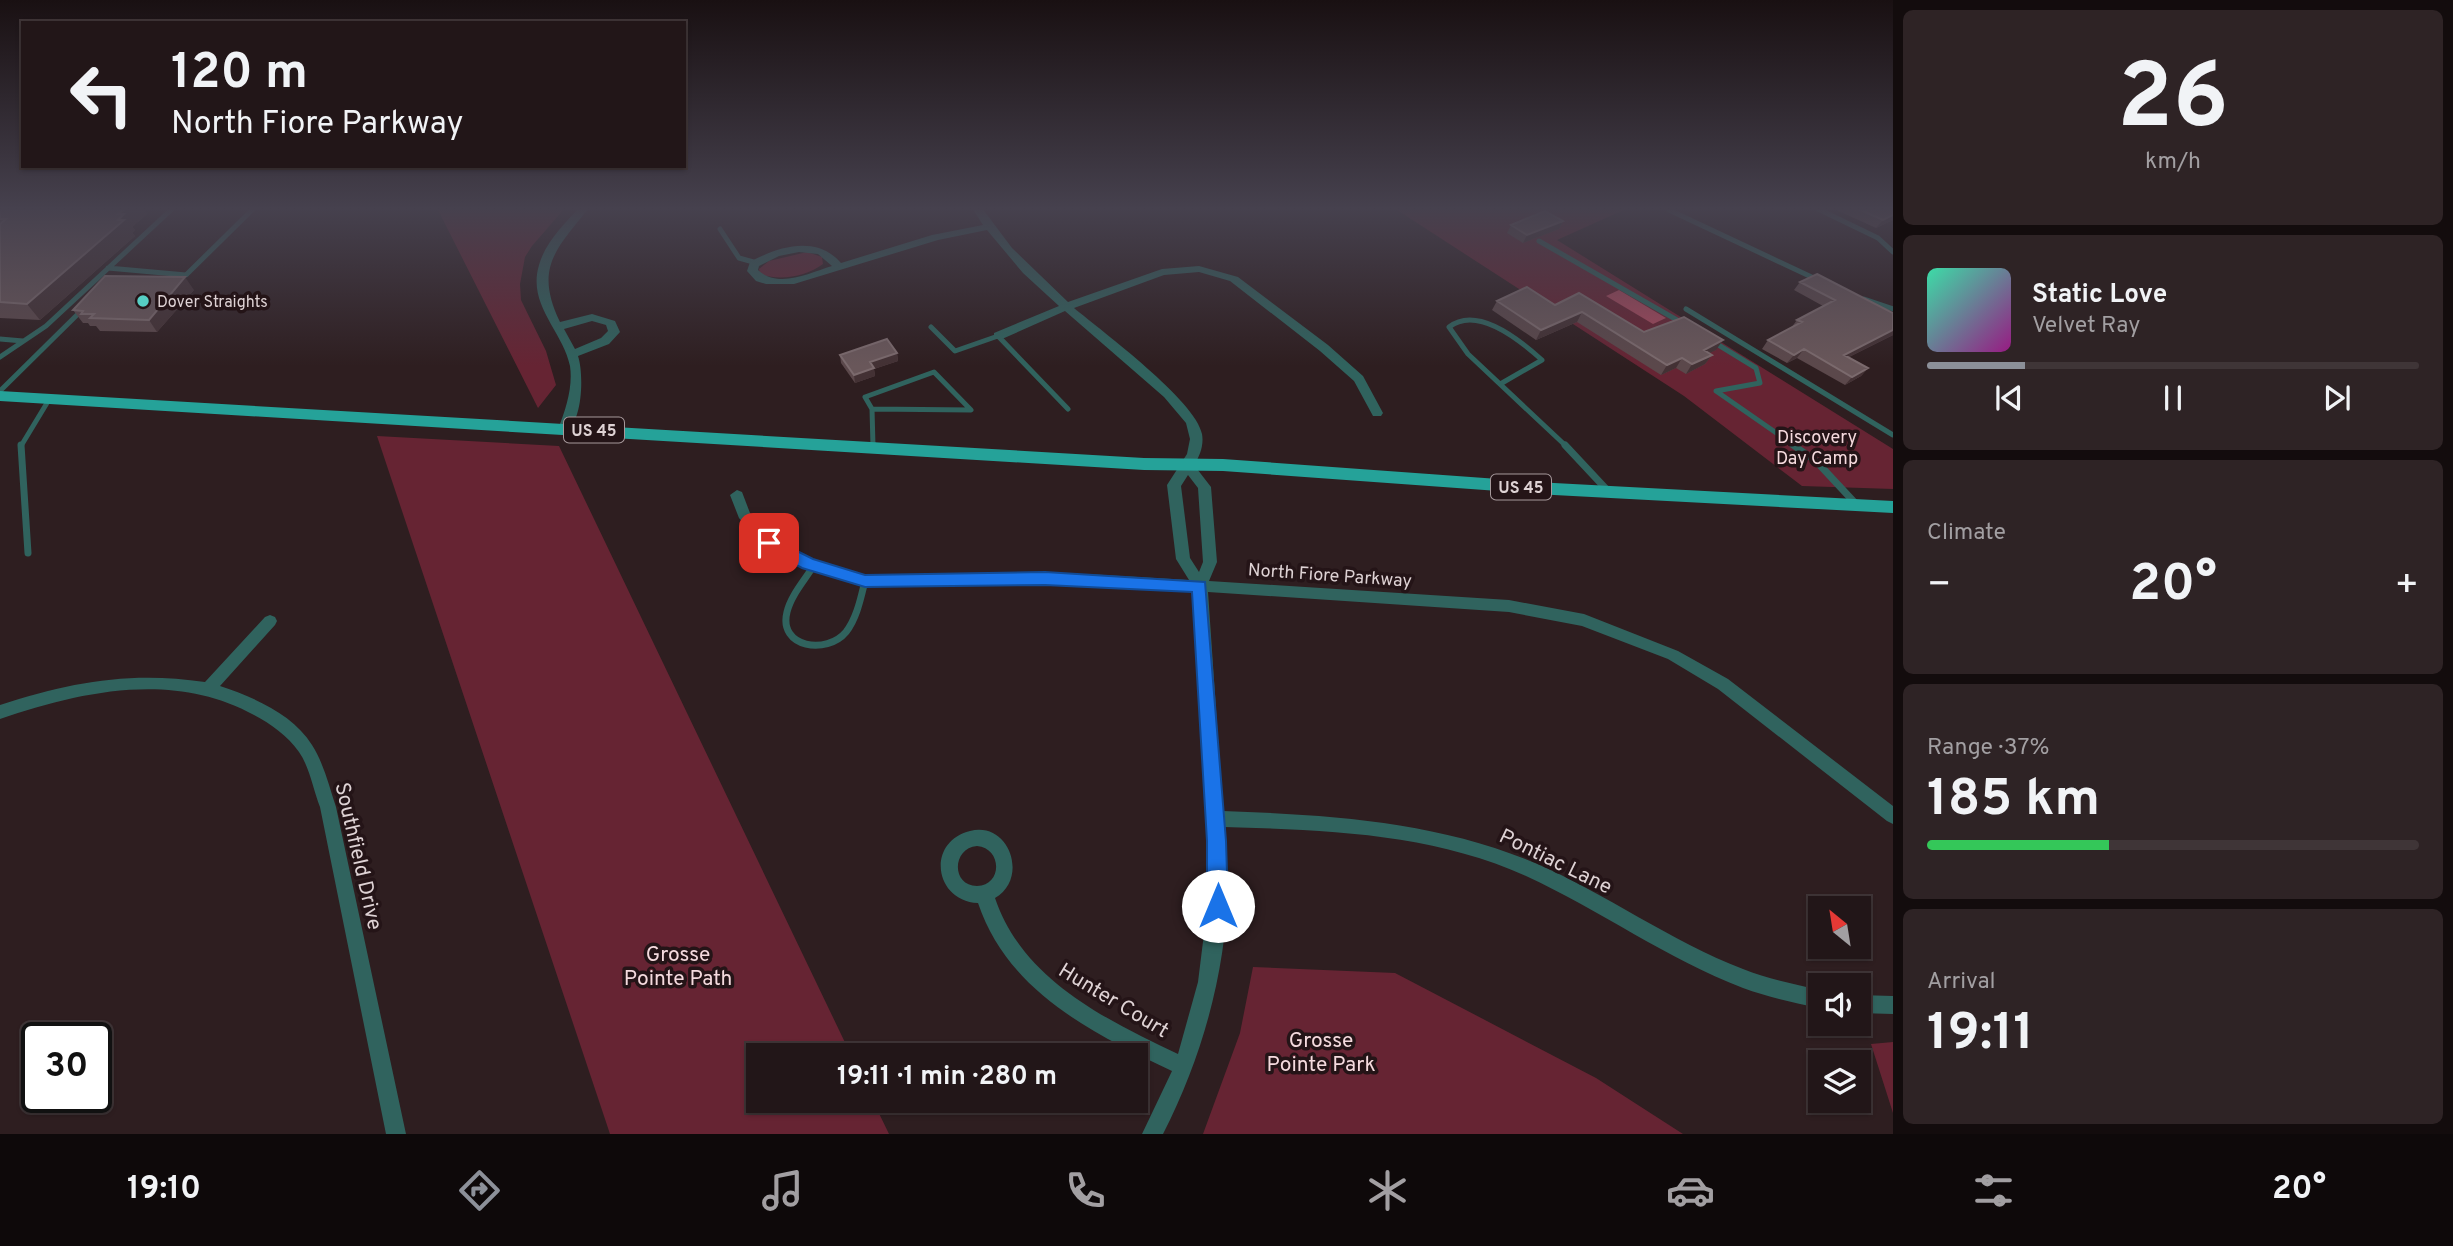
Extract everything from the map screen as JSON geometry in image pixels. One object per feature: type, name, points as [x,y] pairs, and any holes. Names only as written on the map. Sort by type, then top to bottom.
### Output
[{"type":"main road","name":"US 45","points":[[0,393],[873,448],[1188,466],[1223,465],[1609,492],[1893,507]]},
{"type":"street","points":[[545,261],[542,293],[572,354],[576,368],[576,385],[564,429]]},
{"type":"street","points":[[762,261],[752,271],[758,279],[773,284],[859,261]]},
{"type":"street","points":[[835,261],[839,267]]},
{"type":"street","points":[[1019,261],[1183,410],[1196,431],[1196,445],[1188,466],[1174,485],[1183,559],[1200,586]]},
{"type":"street","points":[[998,337],[1068,306],[1161,272],[1199,269],[1234,279],[1346,366],[1359,379],[1377,413]]},
{"type":"street","points":[[557,327],[592,317],[611,323],[614,332],[605,341],[572,354]]},
{"type":"street","points":[[1152,1134],[1172,1100],[1184,1067],[1210,973],[1217,928],[1219,885],[1200,586],[1210,562],[1204,487],[1188,466]]},
{"type":"street","name":"North Fiore Parkway","points":[[737,495],[744,515],[762,536],[786,553],[865,581],[1045,578],[1200,586],[1509,606],[1584,620],[1673,655],[1723,684],[1893,816]]},
{"type":"street","points":[[208,689],[270,621]]},
{"type":"street","name":"Southfield Drive","points":[[0,712],[68,692],[112,684],[159,682],[208,689],[254,705],[286,726],[310,755],[328,807],[390,1132]]},
{"type":"street","name":"Pontiac Lane","points":[[1215,819],[1311,821],[1416,834],[1484,850],[1532,870],[1726,972],[1808,997]]},
{"type":"street","name":"Hunter Court","points":[[984,893],[1000,934],[1017,960],[1042,983],[1130,1042],[1184,1067]]},
{"type":"street","points":[[1871,1004],[1893,1005]]},
{"type":"lane","points":[[0,357],[46,326],[116,261]]},
{"type":"lane","points":[[108,268],[186,275],[200,261]]},
{"type":"lane","points":[[750,261],[757,263]]},
{"type":"lane","points":[[1573,261],[1619,284],[1687,326]]},
{"type":"lane","points":[[1778,261],[1829,285]]},
{"type":"lane","points":[[1852,294],[1893,309]]},
{"type":"lane","points":[[0,393],[88,304]]},
{"type":"lane","points":[[1686,309],[1893,435]]},
{"type":"lane","points":[[1502,383],[1542,360],[1485,321],[1472,317],[1453,322],[1449,327],[1460,344],[1576,454],[1609,492]]},
{"type":"lane","points":[[931,327],[954,351],[998,337],[1069,409]]},
{"type":"lane","points":[[0,339],[23,341]]},
{"type":"lane","points":[[1710,340],[1756,369],[1760,383],[1716,391],[1816,461],[1857,505]]},
{"type":"lane","points":[[872,409],[971,410],[934,372],[865,397],[872,409],[873,448]]},
{"type":"lane","points":[[28,553],[20,443],[50,398]]},
{"type":"lane","points":[[814,565],[787,611],[785,625],[789,636],[799,642],[823,646],[846,632],[865,581]]},
{"type":"green space","points":[[464,261],[524,261],[520,284],[521,300],[546,351],[556,385],[538,408]]},
{"type":"green space","points":[[769,261],[823,261],[823,264],[792,277],[760,274],[759,269]]},
{"type":"green space","name":"Discovery Day Camp","points":[[1476,261],[1591,261],[1893,449],[1893,489],[1802,486],[1684,396]]},
{"type":"green space","name":"Grosse Pointe Path","points":[[377,436],[559,446],[845,1043],[746,1043],[746,1113],[879,1113],[889,1134],[610,1134]]},
{"type":"green space","name":"Grosse Pointe Park","points":[[1253,967],[1395,973],[1596,1078],[1683,1134],[1203,1134],[1240,1033]]},
{"type":"green space","points":[[1893,1042],[1893,1113],[1871,1044]]},
{"type":"shaded area","points":[[1619,290],[1666,318],[1653,324],[1606,296]]},
{"type":"building","points":[[0,261],[77,261],[27,304],[0,302]]},
{"type":"building","points":[[1817,274],[1893,313],[1893,330],[1844,355],[1868,368],[1852,377],[1804,349],[1794,355],[1768,340],[1802,322],[1797,320],[1835,300],[1800,282]]},
{"type":"building","points":[[105,276],[185,277],[149,320],[90,318],[94,314],[81,314],[83,311],[73,310]]},
{"type":"building","points":[[1527,287],[1555,305],[1579,293],[1644,332],[1684,317],[1723,340],[1704,350],[1712,355],[1692,364],[1682,358],[1667,365],[1582,312],[1541,330],[1497,301]]},
{"type":"building","points":[[887,339],[897,353],[870,362],[874,368],[854,375],[840,355]]},
{"type":"place","name":"Dover Straights","points":[[143,301]]},
{"type":"route","points":[[769,543],[833,573],[865,581],[1045,578],[1200,586],[1219,885],[1218,906]]}]
